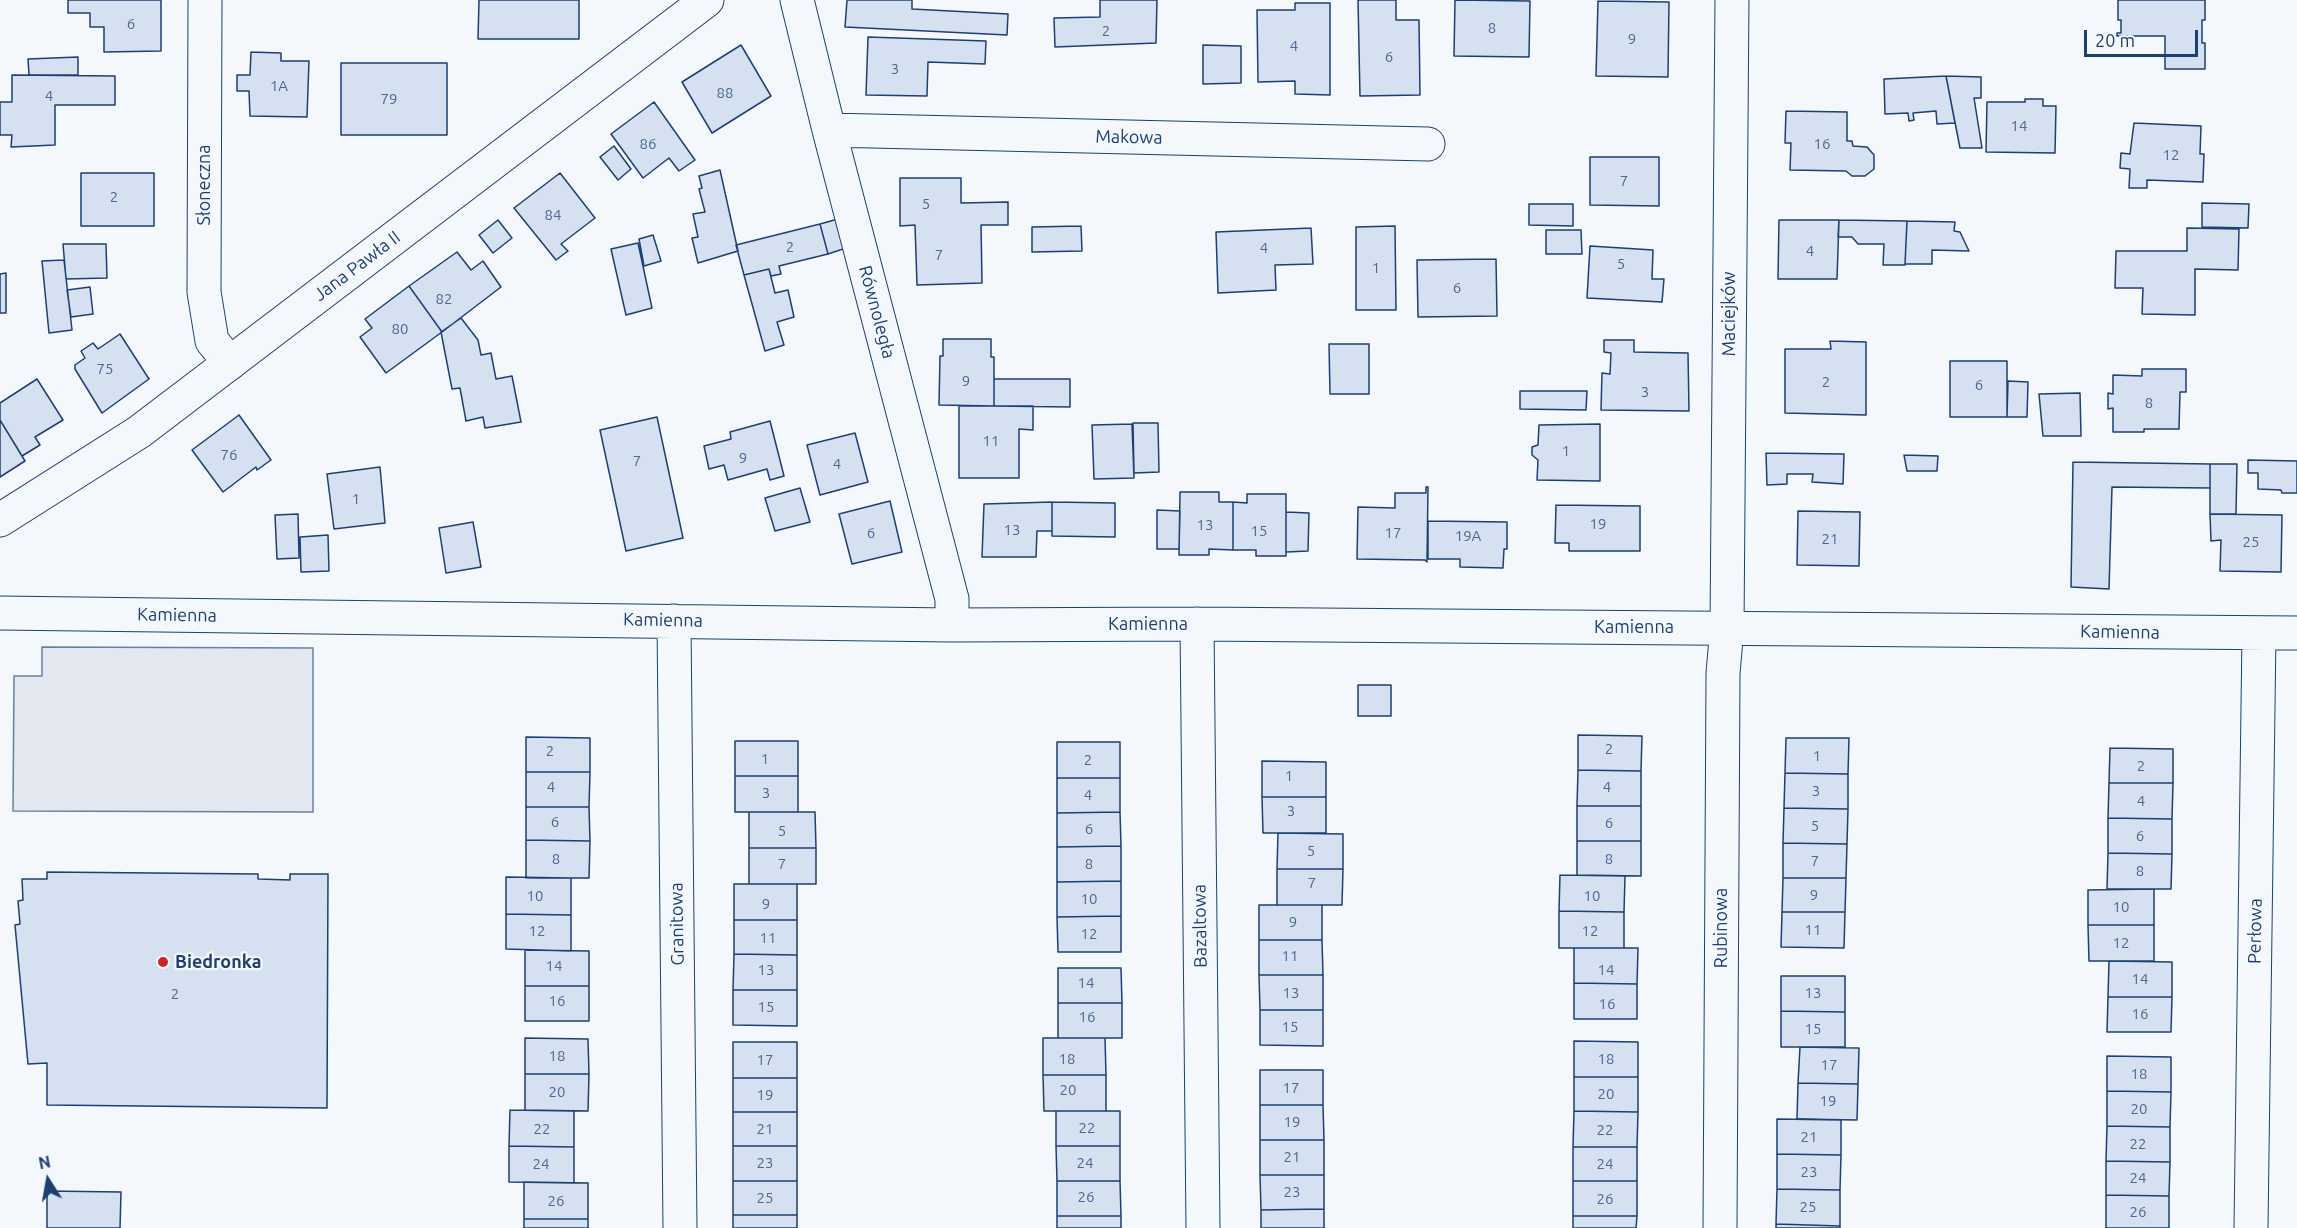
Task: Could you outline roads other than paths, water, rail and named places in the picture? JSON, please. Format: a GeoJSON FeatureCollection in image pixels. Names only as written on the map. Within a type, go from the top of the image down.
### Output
{"type":"FeatureCollection","features":[{"type":"Feature","properties":{"kind":"street","name":"Słoneczna"},"geometry":{"type":"LineString","coordinates":[[205,0],[204,292],[212,341],[230,363]]}},
{"type":"Feature","properties":{"kind":"street","name":"Jana Pawła II"},"geometry":{"type":"LineString","coordinates":[[0,520],[139,432],[707,0]]}},
{"type":"Feature","properties":{"kind":"street","name":"Równoległa"},"geometry":{"type":"LineString","coordinates":[[797,0],[952,599],[952,625]]}},
{"type":"Feature","properties":{"kind":"street","name":"Maciejków"},"geometry":{"type":"LineString","coordinates":[[1727,628],[1732,0]]}},
{"type":"Feature","properties":{"kind":"street","name":"Makowa"},"geometry":{"type":"LineString","coordinates":[[829,130],[1428,144]]}},
{"type":"Feature","properties":{"kind":"street","name":"Kamienna"},"geometry":{"type":"LineString","coordinates":[[0,613],[952,625],[1197,624],[2297,633]]}},
{"type":"Feature","properties":{"kind":"street","name":"Granitowa"},"geometry":{"type":"LineString","coordinates":[[674,621],[680,1228]]}},
{"type":"Feature","properties":{"kind":"street","name":"Bazaltowa"},"geometry":{"type":"LineString","coordinates":[[1197,624],[1203,1228]]}},
{"type":"Feature","properties":{"kind":"street","name":"Rubinowa"},"geometry":{"type":"LineString","coordinates":[[1720,1228],[1722,674],[1727,628]]}},
{"type":"Feature","properties":{"kind":"street","name":"Perłowa"},"geometry":{"type":"LineString","coordinates":[[2251,1228],[2259,633]]}},
{"type":"Feature","properties":{"kind":"place","name":"Biedronka"},"geometry":{"type":"Point","coordinates":[163,962]}}]}
